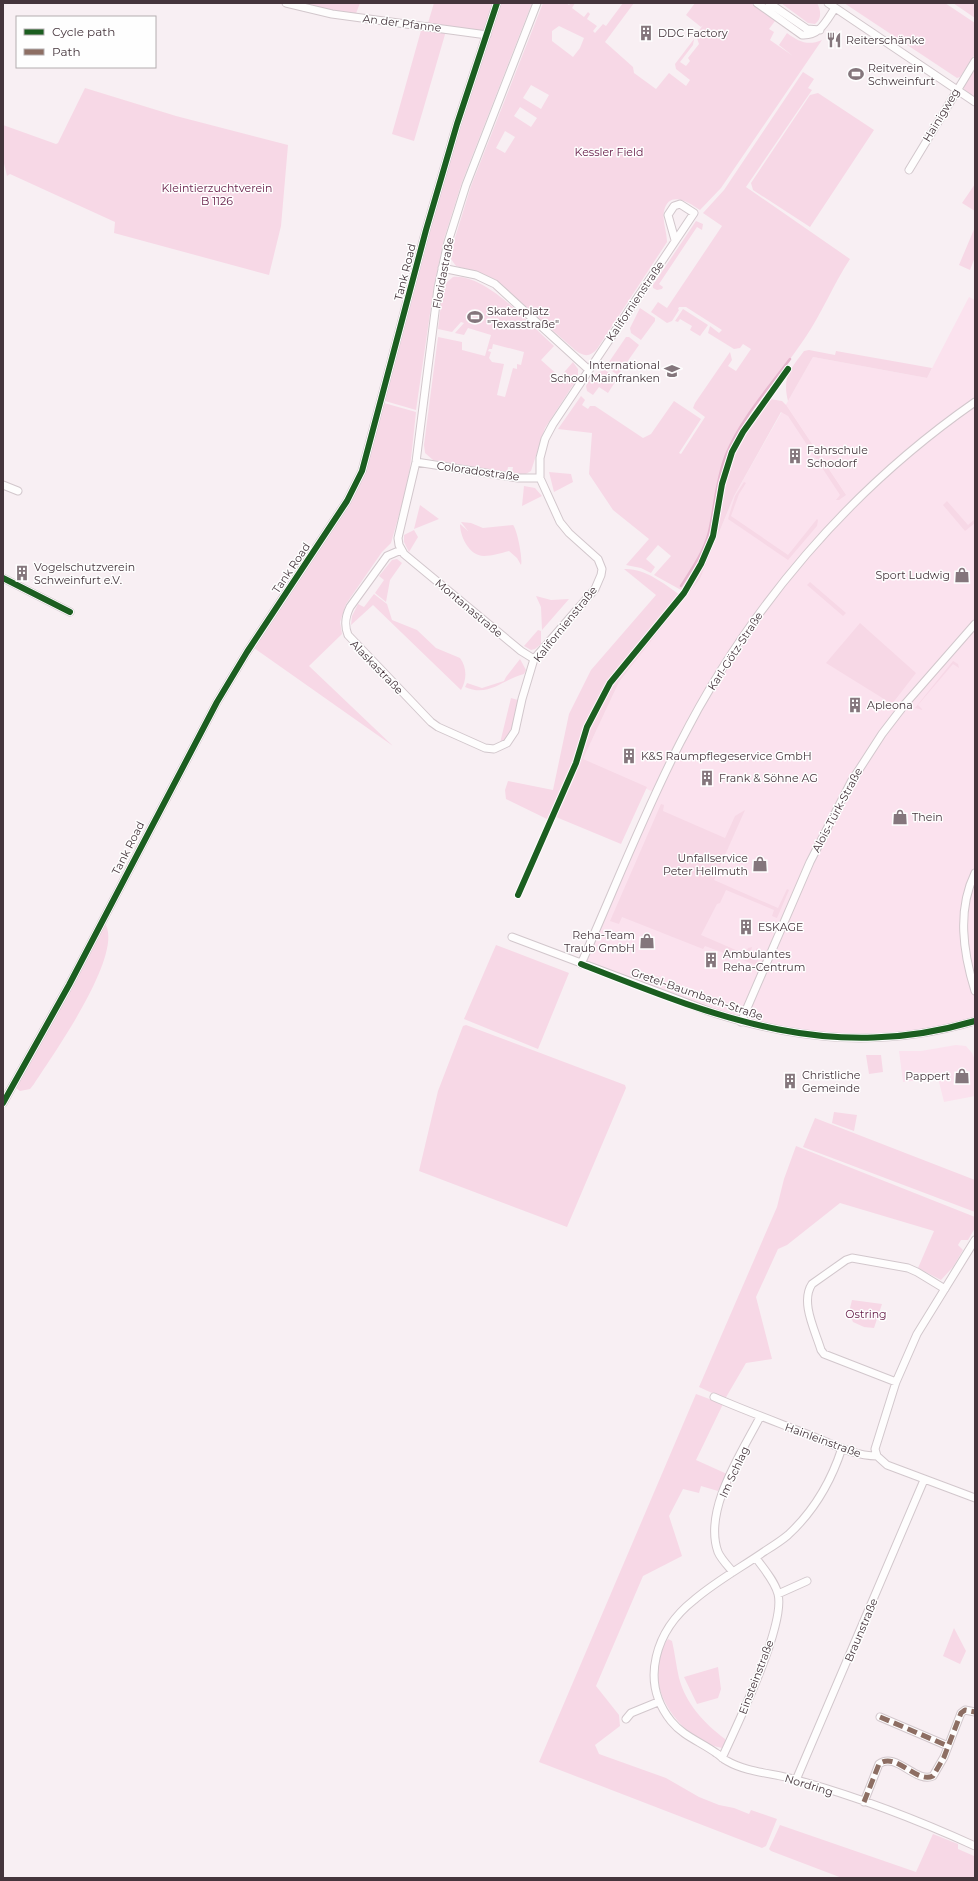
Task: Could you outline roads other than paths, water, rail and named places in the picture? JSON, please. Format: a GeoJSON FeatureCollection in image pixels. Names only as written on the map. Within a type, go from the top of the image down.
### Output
{"type":"FeatureCollection","features":[{"type":"Feature","properties":{"kind":"street","name":"An der Pfanne"},"geometry":{"type":"LineString","coordinates":[[286,3],[317,10],[487,35]]}},
{"type":"Feature","properties":{"kind":"street","name":"Tank Road"},"geometry":{"type":"LineString","coordinates":[[3,1103],[69,985],[217,702],[247,652],[347,501],[362,471],[428,223],[497,3]]}},
{"type":"Feature","properties":{"kind":"street","name":"Floridastraße"},"geometry":{"type":"LineString","coordinates":[[402,552],[398,538],[416,462],[438,288],[442,268],[455,216],[466,185],[537,3]]}},
{"type":"Feature","properties":{"kind":"street"},"geometry":{"type":"LineString","coordinates":[[757,3],[802,36],[812,34],[820,30],[835,8]]}},
{"type":"Feature","properties":{"kind":"street"},"geometry":{"type":"LineString","coordinates":[[769,3],[807,29],[820,30]]}},
{"type":"Feature","properties":{"kind":"street"},"geometry":{"type":"LineString","coordinates":[[776,3],[782,12]]}},
{"type":"Feature","properties":{"kind":"street"},"geometry":{"type":"LineString","coordinates":[[828,3],[975,102]]}},
{"type":"Feature","properties":{"kind":"street","name":"Hainigweg"},"geometry":{"type":"LineString","coordinates":[[909,170],[956,89],[975,61]]}},
{"type":"Feature","properties":{"kind":"street","name":"Kalifornienstraße"},"geometry":{"type":"LineString","coordinates":[[498,748],[507,743],[512,736],[534,659],[595,589],[600,580],[602,569],[598,559],[569,533],[560,522],[540,478],[540,458],[548,430],[694,213],[680,204],[674,206],[668,215],[675,240]]}},
{"type":"Feature","properties":{"kind":"street"},"geometry":{"type":"LineString","coordinates":[[442,268],[476,275],[495,284],[589,370]]}},
{"type":"Feature","properties":{"kind":"street","name":"Karl-Götz-Straße"},"geometry":{"type":"LineString","coordinates":[[581,964],[663,777],[705,698],[745,633],[790,575],[863,494],[910,451],[975,402]]}},
{"type":"Feature","properties":{"kind":"street","name":"Coloradostraße"},"geometry":{"type":"LineString","coordinates":[[416,462],[518,478],[540,478]]}},
{"type":"Feature","properties":{"kind":"street"},"geometry":{"type":"LineString","coordinates":[[3,485],[18,491]]}},
{"type":"Feature","properties":{"kind":"street","name":"Montanastraße"},"geometry":{"type":"LineString","coordinates":[[402,552],[521,651],[534,659]]}},
{"type":"Feature","properties":{"kind":"street","name":"Alaskastraße"},"geometry":{"type":"LineString","coordinates":[[402,552],[387,556],[350,607],[346,614],[345,623],[348,635],[431,722],[484,748],[498,748]]}},
{"type":"Feature","properties":{"kind":"street"},"geometry":{"type":"LineString","coordinates":[[3,578],[70,612]]}},
{"type":"Feature","properties":{"kind":"street","name":"Alois-Türk-Straße"},"geometry":{"type":"LineString","coordinates":[[741,1022],[810,862],[851,782],[882,734],[905,704],[975,624]]}},
{"type":"Feature","properties":{"kind":"street"},"geometry":{"type":"LineString","coordinates":[[975,873],[967,896],[963,935],[975,991]]}},
{"type":"Feature","properties":{"kind":"street","name":"Gretel-Baumbach-Straße"},"geometry":{"type":"LineString","coordinates":[[512,937],[581,964],[741,1022],[802,1034],[860,1038],[906,1037],[928,1034],[975,1022]]}},
{"type":"Feature","properties":{"kind":"street"},"geometry":{"type":"LineString","coordinates":[[876,1456],[875,1449],[896,1382],[916,1334],[975,1240]]}},
{"type":"Feature","properties":{"kind":"street"},"geometry":{"type":"LineString","coordinates":[[896,1382],[824,1354],[821,1350],[806,1301],[809,1289],[812,1284],[846,1260],[852,1258],[908,1268],[945,1289]]}},
{"type":"Feature","properties":{"kind":"street","name":"Hainleinstraße"},"geometry":{"type":"LineString","coordinates":[[714,1397],[760,1417],[842,1448],[868,1456],[876,1456],[887,1465],[975,1498]]}},
{"type":"Feature","properties":{"kind":"street","name":"Im Schlag"},"geometry":{"type":"LineString","coordinates":[[733,1572],[718,1553],[715,1533],[718,1510],[724,1488],[760,1417]]}},
{"type":"Feature","properties":{"kind":"street","name":"Nordring"},"geometry":{"type":"LineString","coordinates":[[842,1448],[834,1473],[816,1503],[787,1536],[692,1601],[667,1631],[658,1647],[654,1664],[654,1683],[658,1702],[672,1722],[690,1738],[717,1753],[722,1758],[736,1766],[796,1780],[864,1802],[925,1824],[975,1846]]}},
{"type":"Feature","properties":{"kind":"street","name":"Braunstraße"},"geometry":{"type":"LineString","coordinates":[[796,1780],[924,1480]]}},
{"type":"Feature","properties":{"kind":"street"},"geometry":{"type":"LineString","coordinates":[[756,1558],[778,1594],[807,1581]]}},
{"type":"Feature","properties":{"kind":"street","name":"Einsteinstraße"},"geometry":{"type":"LineString","coordinates":[[722,1758],[759,1675],[776,1623],[779,1602],[778,1594]]}},
{"type":"Feature","properties":{"kind":"street"},"geometry":{"type":"LineString","coordinates":[[626,1720],[631,1713],[658,1702]]}},
{"type":"Feature","properties":{"kind":"street"},"geometry":{"type":"LineString","coordinates":[[864,1802],[879,1764],[882,1762],[890,1761],[929,1778],[933,1776],[940,1767],[961,1713],[965,1710],[975,1712]]}},
{"type":"Feature","properties":{"kind":"street"},"geometry":{"type":"LineString","coordinates":[[880,1717],[948,1746]]}},
{"type":"Feature","properties":{"kind":"waterway"},"geometry":{"type":"LineString","coordinates":[[681,586],[697,560],[707,539],[720,474],[726,455],[746,418],[790,359]]}},
{"type":"Feature","properties":{"kind":"place","name":"DDC Factory"},"geometry":{"type":"Point","coordinates":[646,33]}},
{"type":"Feature","properties":{"kind":"place","name":"Reiterschänke"},"geometry":{"type":"Point","coordinates":[834,40]}},
{"type":"Feature","properties":{"kind":"place","name":"Reitverein Schweinfurt"},"geometry":{"type":"Point","coordinates":[856,74]}},
{"type":"Feature","properties":{"kind":"place","name":"Skaterplatz \"Texasstraße\""},"geometry":{"type":"Point","coordinates":[475,317]}},
{"type":"Feature","properties":{"kind":"place","name":"International School Mainfranken"},"geometry":{"type":"Point","coordinates":[672,371]}},
{"type":"Feature","properties":{"kind":"place","name":"Fahrschule Schodorf"},"geometry":{"type":"Point","coordinates":[795,456]}},
{"type":"Feature","properties":{"kind":"place","name":"Vogelschutzverein Schweinfurt e.V."},"geometry":{"type":"Point","coordinates":[22,573]}},
{"type":"Feature","properties":{"kind":"place","name":"Sport Ludwig"},"geometry":{"type":"Point","coordinates":[962,575]}},
{"type":"Feature","properties":{"kind":"place","name":"Apleona"},"geometry":{"type":"Point","coordinates":[855,705]}},
{"type":"Feature","properties":{"kind":"place","name":"K&S Raumpflegeservice GmbH"},"geometry":{"type":"Point","coordinates":[629,756]}},
{"type":"Feature","properties":{"kind":"place","name":"Frank & Söhne AG"},"geometry":{"type":"Point","coordinates":[707,778]}},
{"type":"Feature","properties":{"kind":"place","name":"Thein"},"geometry":{"type":"Point","coordinates":[900,817]}},
{"type":"Feature","properties":{"kind":"place","name":"Unfallservice Peter Hellmuth"},"geometry":{"type":"Point","coordinates":[760,864]}},
{"type":"Feature","properties":{"kind":"place","name":"ESKAGE"},"geometry":{"type":"Point","coordinates":[746,927]}},
{"type":"Feature","properties":{"kind":"place","name":"Reha-Team Traub GmbH"},"geometry":{"type":"Point","coordinates":[647,941]}},
{"type":"Feature","properties":{"kind":"place","name":"Ambulantes Reha-Centrum"},"geometry":{"type":"Point","coordinates":[711,960]}},
{"type":"Feature","properties":{"kind":"place","name":"Pappert"},"geometry":{"type":"Point","coordinates":[962,1076]}},
{"type":"Feature","properties":{"kind":"place","name":"Christliche Gemeinde"},"geometry":{"type":"Point","coordinates":[790,1081]}},
{"type":"Feature","properties":{"kind":"park label","name":"Kessler Field"},"geometry":{"type":"Point","coordinates":[609,152]}},
{"type":"Feature","properties":{"kind":"park label","name":"Kleintierzuchtverein B 1126"},"geometry":{"type":"Point","coordinates":[217,194]}},
{"type":"Feature","properties":{"kind":"park label","name":"Ostring"},"geometry":{"type":"Point","coordinates":[866,1314]}}]}
